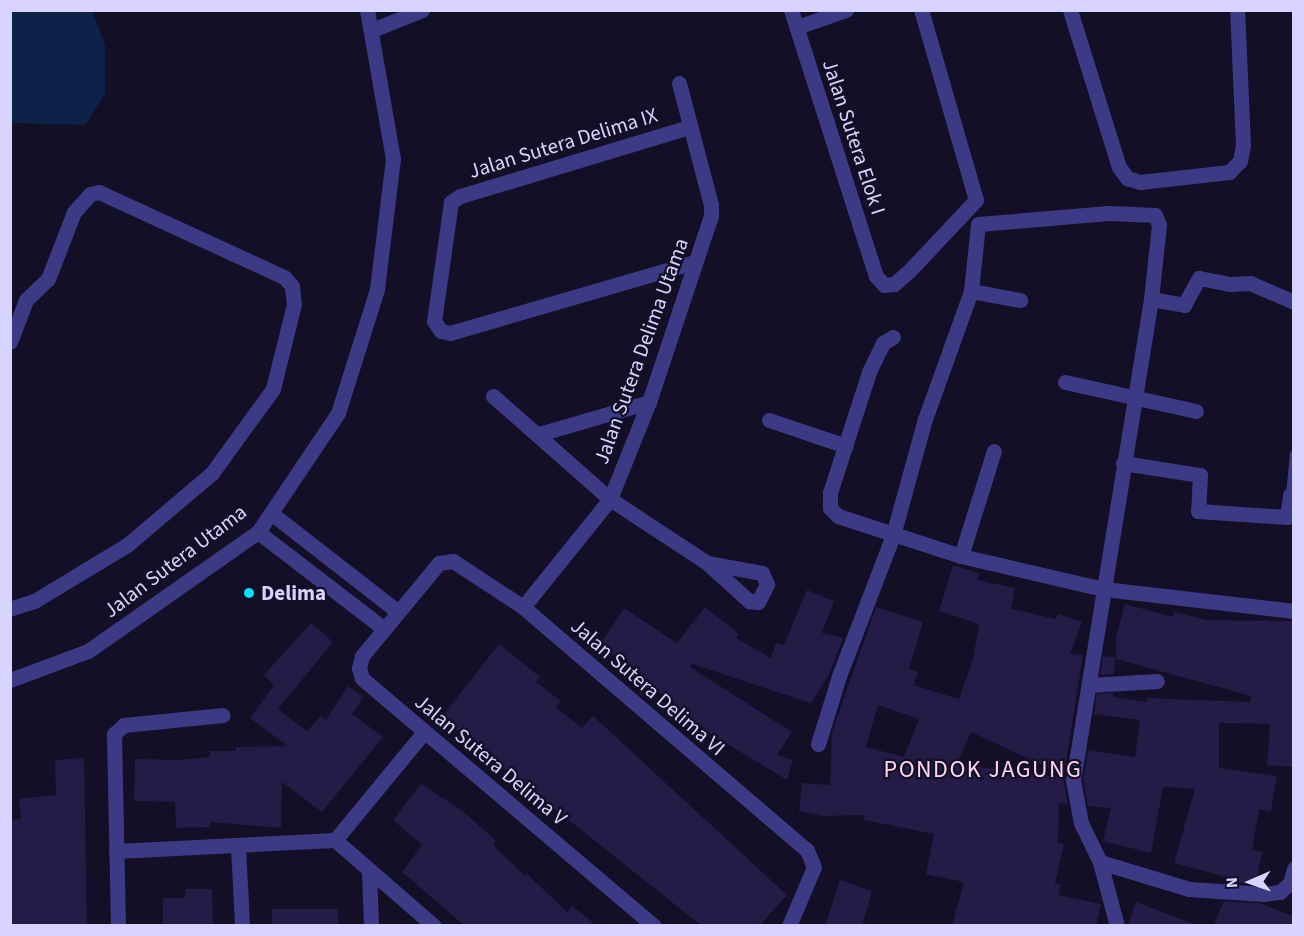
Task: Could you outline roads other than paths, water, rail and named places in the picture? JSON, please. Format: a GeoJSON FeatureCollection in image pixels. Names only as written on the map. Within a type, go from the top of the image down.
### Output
{"type":"FeatureCollection","features":[{"type":"Feature","properties":{"kind":"street","name":"Jalan Sutera Utama"},"geometry":{"type":"LineString","coordinates":[[10,680],[88,651],[258,532],[338,413],[377,289],[393,159],[367,10]]}},
{"type":"Feature","properties":{"kind":"street"},"geometry":{"type":"LineString","coordinates":[[372,30],[422,10]]}},
{"type":"Feature","properties":{"kind":"street","name":"Jalan Sutera Elok I"},"geometry":{"type":"LineString","coordinates":[[791,10],[876,276],[884,285],[894,284],[976,200],[921,10]]}},
{"type":"Feature","properties":{"kind":"street"},"geometry":{"type":"LineString","coordinates":[[796,27],[846,10]]}},
{"type":"Feature","properties":{"kind":"street"},"geometry":{"type":"LineString","coordinates":[[1070,10],[1119,167],[1127,178],[1140,182],[1229,172],[1240,161],[1243,145],[1237,10]]}},
{"type":"Feature","properties":{"kind":"street","name":"Jalan Sutera Delima Utama"},"geometry":{"type":"LineString","coordinates":[[523,607],[610,499],[648,402],[695,262],[711,205],[679,83]]}},
{"type":"Feature","properties":{"kind":"street","name":"Jalan Sutera Delima IX"},"geometry":{"type":"LineString","coordinates":[[689,126],[460,196],[451,202],[434,321],[441,331],[450,333],[695,262]]}},
{"type":"Feature","properties":{"kind":"street"},"geometry":{"type":"LineString","coordinates":[[10,309],[26,300],[48,279],[74,212],[90,194],[99,192],[284,277],[292,286],[294,303],[273,389],[212,473],[127,545],[34,601],[10,609]]}},
{"type":"Feature","properties":{"kind":"street"},"geometry":{"type":"LineString","coordinates":[[818,744],[839,676],[892,535],[925,419],[971,291],[978,224],[1109,213],[1155,215],[1160,225],[1151,300],[1073,780],[1081,823],[1100,862],[1117,926]]}},
{"type":"Feature","properties":{"kind":"street"},"geometry":{"type":"LineString","coordinates":[[1151,300],[1184,305],[1199,278],[1230,284],[1250,283],[1293,302]]}},
{"type":"Feature","properties":{"kind":"street"},"geometry":{"type":"LineString","coordinates":[[971,291],[1020,300]]}},
{"type":"Feature","properties":{"kind":"street"},"geometry":{"type":"LineString","coordinates":[[10,342],[26,300]]}},
{"type":"Feature","properties":{"kind":"street"},"geometry":{"type":"LineString","coordinates":[[892,337],[883,343],[869,372],[830,493],[830,508],[838,516],[961,556],[1104,589],[1293,611]]}},
{"type":"Feature","properties":{"kind":"street"},"geometry":{"type":"LineString","coordinates":[[1065,382],[1196,411]]}},
{"type":"Feature","properties":{"kind":"street"},"geometry":{"type":"LineString","coordinates":[[494,396],[610,499],[707,563]]}},
{"type":"Feature","properties":{"kind":"street"},"geometry":{"type":"LineString","coordinates":[[539,434],[648,402]]}},
{"type":"Feature","properties":{"kind":"street"},"geometry":{"type":"LineString","coordinates":[[769,420],[846,446]]}},
{"type":"Feature","properties":{"kind":"street"},"geometry":{"type":"LineString","coordinates":[[961,556],[994,451]]}},
{"type":"Feature","properties":{"kind":"street"},"geometry":{"type":"LineString","coordinates":[[1123,463],[1200,475],[1198,511],[1287,517],[1292,496]]}},
{"type":"Feature","properties":{"kind":"street"},"geometry":{"type":"LineString","coordinates":[[271,513],[397,611]]}},
{"type":"Feature","properties":{"kind":"street"},"geometry":{"type":"LineString","coordinates":[[258,532],[383,628]]}},
{"type":"Feature","properties":{"kind":"street","name":"Jalan Sutera Delima VI"},"geometry":{"type":"LineString","coordinates":[[397,611],[445,560],[453,561],[523,607],[807,850],[814,867],[789,926]]}},
{"type":"Feature","properties":{"kind":"street","name":"Jalan Sutera Delima V"},"geometry":{"type":"LineString","coordinates":[[397,611],[362,656],[359,669],[362,678],[654,926]]}},
{"type":"Feature","properties":{"kind":"street"},"geometry":{"type":"LineString","coordinates":[[1090,685],[1157,681]]}},
{"type":"Feature","properties":{"kind":"street"},"geometry":{"type":"LineString","coordinates":[[118,926],[114,734],[118,727],[222,715]]}},
{"type":"Feature","properties":{"kind":"street"},"geometry":{"type":"LineString","coordinates":[[335,840],[424,732]]}},
{"type":"Feature","properties":{"kind":"street"},"geometry":{"type":"LineString","coordinates":[[116,851],[335,840],[434,926]]}},
{"type":"Feature","properties":{"kind":"street"},"geometry":{"type":"LineString","coordinates":[[238,846],[242,926]]}},
{"type":"Feature","properties":{"kind":"street"},"geometry":{"type":"LineString","coordinates":[[1100,862],[1189,889],[1263,894],[1280,892],[1290,884],[1293,869]]}},
{"type":"Feature","properties":{"kind":"street"},"geometry":{"type":"LineString","coordinates":[[369,871],[371,926]]}},
{"type":"Feature","properties":{"kind":"lane"},"geometry":{"type":"LineString","coordinates":[[1292,496],[1293,454]]}},
{"type":"Feature","properties":{"kind":"water"},"geometry":{"type":"Polygon","coordinates":[[[10,11],[92,11],[105,45],[105,94],[85,125],[11,123],[10,11]]]}},
{"type":"Feature","properties":{"kind":"place","name":"Delima"},"geometry":{"type":"Point","coordinates":[249,593]}},
{"type":"Feature","properties":{"kind":"district","name":"PONDOK JAGUNG"},"geometry":{"type":"Point","coordinates":[983,770]}}]}
